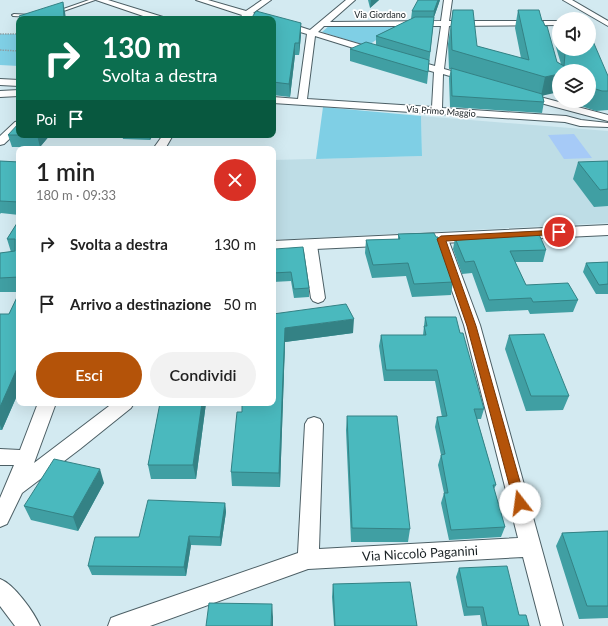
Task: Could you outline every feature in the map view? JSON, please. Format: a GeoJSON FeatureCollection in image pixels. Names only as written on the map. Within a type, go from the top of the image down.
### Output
{"type":"FeatureCollection","features":[{"type":"Feature","properties":{"kind":"street"},"geometry":{"type":"LineString","coordinates":[[100,0],[151,16]]}},
{"type":"Feature","properties":{"kind":"street"},"geometry":{"type":"LineString","coordinates":[[200,0],[245,16],[266,0]]}},
{"type":"Feature","properties":{"kind":"street"},"geometry":{"type":"LineString","coordinates":[[302,102],[311,33],[351,0]]}},
{"type":"Feature","properties":{"kind":"street"},"geometry":{"type":"LineString","coordinates":[[437,110],[439,70],[448,0]]}},
{"type":"Feature","properties":{"kind":"street"},"geometry":{"type":"LineString","coordinates":[[567,0],[606,23]]}},
{"type":"Feature","properties":{"kind":"street"},"geometry":{"type":"LineString","coordinates":[[276,23],[389,56]]}},
{"type":"Feature","properties":{"kind":"street","name":"Via Giordano"},"geometry":{"type":"LineString","coordinates":[[322,24],[444,23],[544,27],[552,25]]}},
{"type":"Feature","properties":{"kind":"street"},"geometry":{"type":"LineString","coordinates":[[403,60],[482,83]]}},
{"type":"Feature","properties":{"kind":"street"},"geometry":{"type":"LineString","coordinates":[[0,82],[16,83]]}},
{"type":"Feature","properties":{"kind":"street"},"geometry":{"type":"LineString","coordinates":[[0,94],[16,93]]}},
{"type":"Feature","properties":{"kind":"street"},"geometry":{"type":"LineString","coordinates":[[518,94],[552,101]]}},
{"type":"Feature","properties":{"kind":"street","name":"Via Primo Maggio"},"geometry":{"type":"LineString","coordinates":[[276,100],[566,119],[580,123],[608,125]]}},
{"type":"Feature","properties":{"kind":"street"},"geometry":{"type":"LineString","coordinates":[[565,108],[566,119],[608,118]]}},
{"type":"Feature","properties":{"kind":"street"},"geometry":{"type":"LineString","coordinates":[[577,108],[608,118]]}},
{"type":"Feature","properties":{"kind":"street"},"geometry":{"type":"LineString","coordinates":[[0,142],[16,127]]}},
{"type":"Feature","properties":{"kind":"street"},"geometry":{"type":"LineString","coordinates":[[276,246],[606,232]]}},
{"type":"Feature","properties":{"kind":"street"},"geometry":{"type":"LineString","coordinates":[[441,239],[472,326],[552,626]]}},
{"type":"Feature","properties":{"kind":"street"},"geometry":{"type":"LineString","coordinates":[[310,245],[318,298]]}},
{"type":"Feature","properties":{"kind":"street"},"geometry":{"type":"LineString","coordinates":[[0,518],[16,487],[46,406]]}},
{"type":"Feature","properties":{"kind":"street"},"geometry":{"type":"LineString","coordinates":[[16,487],[74,444],[121,406]]}},
{"type":"Feature","properties":{"kind":"street"},"geometry":{"type":"LineString","coordinates":[[308,559],[314,424]]}},
{"type":"Feature","properties":{"kind":"street"},"geometry":{"type":"LineString","coordinates":[[0,457],[27,458]]}},
{"type":"Feature","properties":{"kind":"street","name":"Via Niccolò Paganini"},"geometry":{"type":"LineString","coordinates":[[119,626],[308,559],[532,547]]}},
{"type":"Feature","properties":{"kind":"street"},"geometry":{"type":"LineString","coordinates":[[0,589],[29,626]]}},
{"type":"Feature","properties":{"kind":"lane"},"geometry":{"type":"LineString","coordinates":[[49,15],[93,0]]}},
{"type":"Feature","properties":{"kind":"lane"},"geometry":{"type":"LineString","coordinates":[[14,15],[38,16]]}},
{"type":"Feature","properties":{"kind":"path"},"geometry":{"type":"LineString","coordinates":[[0,34],[16,34]]}},
{"type":"Feature","properties":{"kind":"path"},"geometry":{"type":"LineString","coordinates":[[0,50],[16,51]]}},
{"type":"Feature","properties":{"kind":"shaded area"},"geometry":{"type":"Polygon","coordinates":[[[330,25],[399,25],[367,46],[322,32],[330,25]]]}},
{"type":"Feature","properties":{"kind":"shaded area"},"geometry":{"type":"Polygon","coordinates":[[[0,34],[16,34],[16,66],[0,65],[0,34]]]}},
{"type":"Feature","properties":{"kind":"shaded area"},"geometry":{"type":"Polygon","coordinates":[[[323,107],[421,116],[422,156],[316,159],[323,107]]]}},
{"type":"Feature","properties":{"kind":"shaded area"},"geometry":{"type":"Polygon","coordinates":[[[421,116],[608,131],[608,223],[276,240],[276,160],[422,156],[421,116]]]}},
{"type":"Feature","properties":{"kind":"shaded area"},"geometry":{"type":"Polygon","coordinates":[[[574,134],[592,158],[564,159],[548,135],[574,134]]]}},
{"type":"Feature","properties":{"kind":"building"},"geometry":{"type":"Polygon","coordinates":[[[418,0],[438,0],[434,11],[412,11],[418,0]]]}},
{"type":"Feature","properties":{"kind":"building"},"geometry":{"type":"Polygon","coordinates":[[[63,2],[64,16],[19,16],[63,2]]]}},
{"type":"Feature","properties":{"kind":"building"},"geometry":{"type":"Polygon","coordinates":[[[453,10],[473,10],[477,46],[529,60],[518,10],[539,10],[542,21],[545,26],[547,26],[552,44],[552,56],[555,56],[557,62],[560,64],[552,64],[552,76],[545,77],[452,50],[451,26],[453,10]]]}},
{"type":"Feature","properties":{"kind":"building"},"geometry":{"type":"Polygon","coordinates":[[[256,11],[275,16],[253,16],[256,11]]]}},
{"type":"Feature","properties":{"kind":"building"},"geometry":{"type":"Polygon","coordinates":[[[276,16],[301,23],[299,43],[295,43],[289,84],[276,82],[276,16]]]}},
{"type":"Feature","properties":{"kind":"building"},"geometry":{"type":"Polygon","coordinates":[[[415,17],[434,17],[430,52],[376,36],[415,17]]]}},
{"type":"Feature","properties":{"kind":"building"},"geometry":{"type":"Polygon","coordinates":[[[366,42],[429,60],[428,72],[350,49],[366,42]]]}},
{"type":"Feature","properties":{"kind":"building"},"geometry":{"type":"Polygon","coordinates":[[[596,48],[608,76],[608,91],[596,89],[596,64],[564,64],[565,56],[596,56],[596,48]]]}},
{"type":"Feature","properties":{"kind":"building"},"geometry":{"type":"Polygon","coordinates":[[[451,68],[542,94],[544,102],[452,96],[451,68]]]}},
{"type":"Feature","properties":{"kind":"building"},"geometry":{"type":"Polygon","coordinates":[[[16,126],[16,135],[8,135],[16,126]]]}},
{"type":"Feature","properties":{"kind":"building"},"geometry":{"type":"Polygon","coordinates":[[[0,161],[16,162],[16,202],[0,201],[0,161]]]}},
{"type":"Feature","properties":{"kind":"building"},"geometry":{"type":"Polygon","coordinates":[[[608,161],[608,189],[600,190],[578,162],[608,161]]]}},
{"type":"Feature","properties":{"kind":"building"},"geometry":{"type":"Polygon","coordinates":[[[16,225],[16,277],[0,278],[0,253],[15,251],[15,239],[7,239],[16,225]]]}},
{"type":"Feature","properties":{"kind":"building"},"geometry":{"type":"Polygon","coordinates":[[[538,232],[546,250],[510,251],[526,285],[568,283],[578,300],[533,302],[531,298],[489,300],[474,261],[465,262],[455,238],[538,232]]]}},
{"type":"Feature","properties":{"kind":"building"},"geometry":{"type":"Polygon","coordinates":[[[434,233],[436,237],[438,237],[453,282],[414,284],[408,263],[373,265],[366,240],[400,239],[398,234],[434,233]]]}},
{"type":"Feature","properties":{"kind":"building"},"geometry":{"type":"Polygon","coordinates":[[[303,247],[309,288],[294,289],[291,272],[276,273],[276,249],[303,247]]]}},
{"type":"Feature","properties":{"kind":"building"},"geometry":{"type":"Polygon","coordinates":[[[608,262],[608,284],[599,285],[586,263],[608,262]]]}},
{"type":"Feature","properties":{"kind":"building"},"geometry":{"type":"Polygon","coordinates":[[[16,299],[16,371],[0,407],[0,314],[9,314],[16,299]]]}},
{"type":"Feature","properties":{"kind":"building"},"geometry":{"type":"Polygon","coordinates":[[[346,304],[354,319],[285,328],[279,473],[231,472],[237,412],[242,412],[242,406],[276,406],[276,314],[346,304]]]}},
{"type":"Feature","properties":{"kind":"building"},"geometry":{"type":"Polygon","coordinates":[[[425,317],[456,317],[460,333],[463,333],[484,409],[474,409],[496,485],[493,485],[505,527],[451,530],[444,493],[448,493],[441,455],[445,454],[437,417],[447,416],[437,370],[386,370],[381,335],[426,335],[424,326],[427,326],[425,317]]]}},
{"type":"Feature","properties":{"kind":"building"},"geometry":{"type":"Polygon","coordinates":[[[544,334],[569,396],[531,396],[509,335],[544,334]]]}},
{"type":"Feature","properties":{"kind":"building"},"geometry":{"type":"Polygon","coordinates":[[[159,406],[202,406],[193,465],[148,465],[159,406]]]}},
{"type":"Feature","properties":{"kind":"building"},"geometry":{"type":"Polygon","coordinates":[[[347,416],[397,416],[410,529],[352,528],[347,416]]]}},
{"type":"Feature","properties":{"kind":"building"},"geometry":{"type":"Polygon","coordinates":[[[54,459],[100,469],[73,517],[24,506],[54,459]]]}},
{"type":"Feature","properties":{"kind":"building"},"geometry":{"type":"Polygon","coordinates":[[[148,500],[225,503],[220,537],[189,536],[184,567],[88,566],[95,537],[139,537],[148,500]]]}},
{"type":"Feature","properties":{"kind":"building"},"geometry":{"type":"Polygon","coordinates":[[[608,531],[608,606],[587,606],[562,533],[608,531]]]}},
{"type":"Feature","properties":{"kind":"building"},"geometry":{"type":"Polygon","coordinates":[[[507,566],[519,615],[526,615],[529,626],[487,626],[483,607],[467,607],[459,568],[507,566]]]}},
{"type":"Feature","properties":{"kind":"building"},"geometry":{"type":"Polygon","coordinates":[[[410,582],[417,626],[335,626],[333,584],[410,582]]]}},
{"type":"Feature","properties":{"kind":"building"},"geometry":{"type":"Polygon","coordinates":[[[209,603],[272,604],[271,626],[206,626],[209,603]]]}},
{"type":"Feature","properties":{"kind":"route"},"geometry":{"type":"LineString","coordinates":[[520,503],[472,326],[441,239],[559,232]]}}]}
